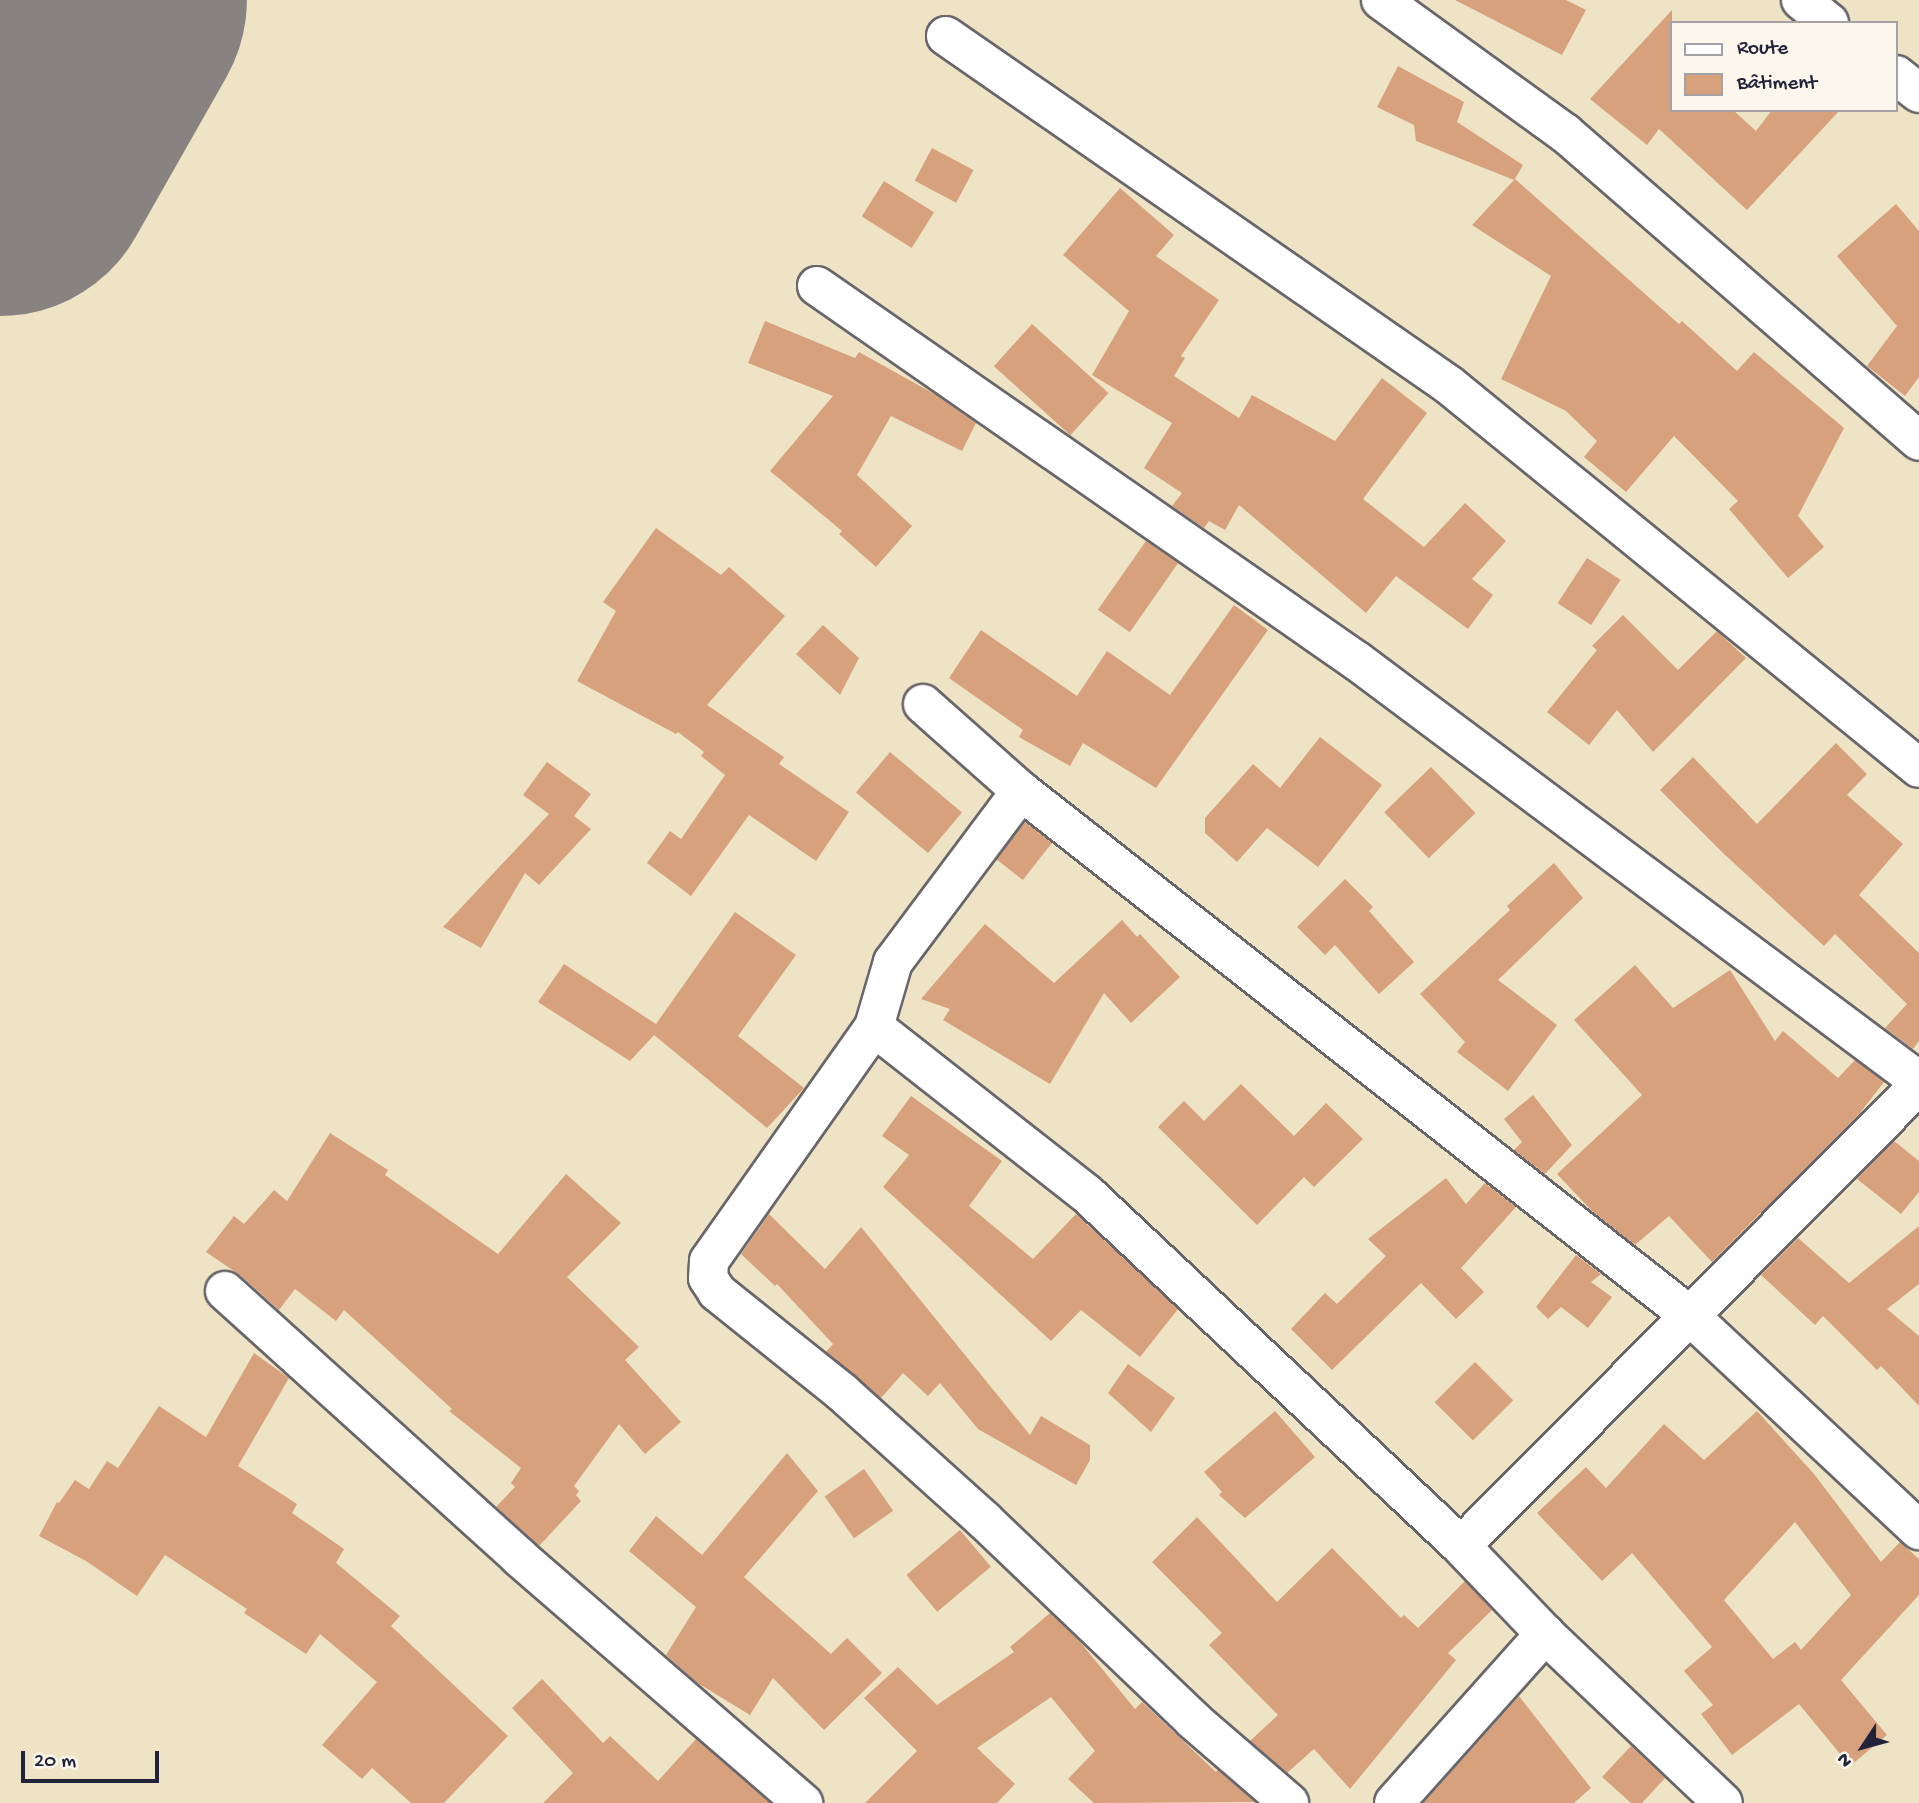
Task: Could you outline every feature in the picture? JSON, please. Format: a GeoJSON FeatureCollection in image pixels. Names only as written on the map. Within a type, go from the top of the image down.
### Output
{"type":"FeatureCollection","features":[{"type":"Feature","properties":{"kind":"street"},"geometry":{"type":"LineString","coordinates":[[1381,0],[1565,133],[1919,441]]}},
{"type":"Feature","properties":{"kind":"street"},"geometry":{"type":"LineString","coordinates":[[1801,0],[1827,21]]}},
{"type":"Feature","properties":{"kind":"street"},"geometry":{"type":"LineString","coordinates":[[946,36],[1449,385],[1919,768]]}},
{"type":"Feature","properties":{"kind":"street"},"geometry":{"type":"LineString","coordinates":[[1898,77],[1919,93]]}},
{"type":"Feature","properties":{"kind":"street"},"geometry":{"type":"LineString","coordinates":[[817,286],[1357,661],[1919,1083],[1461,1546]]}},
{"type":"Feature","properties":{"kind":"street"},"geometry":{"type":"LineString","coordinates":[[923,704],[1021,791],[1689,1315],[1919,1530]]}},
{"type":"Feature","properties":{"kind":"street"},"geometry":{"type":"LineString","coordinates":[[1021,791],[893,962],[874,1027],[709,1261],[708,1278],[717,1292],[843,1393],[974,1511],[1192,1720],[1289,1803]]}},
{"type":"Feature","properties":{"kind":"street"},"geometry":{"type":"LineString","coordinates":[[874,1027],[955,1094],[1004,1127],[1087,1195],[1461,1546],[1545,1634],[1723,1803]]}},
{"type":"Feature","properties":{"kind":"street"},"geometry":{"type":"LineString","coordinates":[[225,1291],[519,1557],[803,1803]]}},
{"type":"Feature","properties":{"kind":"street"},"geometry":{"type":"LineString","coordinates":[[1394,1803],[1545,1634]]}},
{"type":"Feature","properties":{"kind":"building"},"geometry":{"type":"Polygon","coordinates":[[[1455,0],[1566,0],[1586,10],[1562,55],[1455,0]]]}},
{"type":"Feature","properties":{"kind":"building"},"geometry":{"type":"Polygon","coordinates":[[[1672,10],[1671,112],[1735,112],[1756,131],[1770,112],[1838,112],[1747,210],[1659,129],[1647,145],[1590,99],[1672,10]]]}},
{"type":"Feature","properties":{"kind":"building"},"geometry":{"type":"Polygon","coordinates":[[[1398,66],[1464,102],[1457,122],[1523,165],[1515,179],[1679,324],[1682,321],[1737,371],[1754,352],[1844,428],[1798,516],[1824,547],[1788,578],[1729,509],[1738,501],[1674,436],[1626,492],[1584,457],[1597,441],[1566,411],[1501,379],[1551,276],[1472,225],[1514,180],[1416,141],[1414,125],[1377,107],[1398,66]]]}},
{"type":"Feature","properties":{"kind":"building"},"geometry":{"type":"Polygon","coordinates":[[[932,148],[973,170],[956,203],[915,181],[932,148]]]}},
{"type":"Feature","properties":{"kind":"building"},"geometry":{"type":"Polygon","coordinates":[[[884,181],[934,212],[912,248],[862,217],[884,181]]]}},
{"type":"Feature","properties":{"kind":"building"},"geometry":{"type":"Polygon","coordinates":[[[1120,188],[1174,235],[1156,256],[1219,300],[1181,356],[1185,358],[1174,376],[1239,418],[1252,395],[1335,441],[1382,378],[1427,413],[1363,499],[1424,547],[1465,503],[1506,541],[1472,579],[1493,595],[1468,629],[1396,576],[1366,613],[1239,505],[1225,530],[1209,521],[1204,528],[1172,506],[1182,493],[1144,468],[1172,423],[1092,375],[1129,311],[1063,255],[1120,188]]]}},
{"type":"Feature","properties":{"kind":"building"},"geometry":{"type":"Polygon","coordinates":[[[1896,204],[1919,231],[1919,377],[1905,396],[1867,366],[1897,326],[1837,256],[1896,204]]]}},
{"type":"Feature","properties":{"kind":"building"},"geometry":{"type":"Polygon","coordinates":[[[765,321],[855,358],[859,352],[936,395],[976,423],[962,451],[891,416],[857,475],[912,526],[876,567],[839,534],[842,531],[770,471],[833,396],[748,363],[765,321]]]}},
{"type":"Feature","properties":{"kind":"building"},"geometry":{"type":"Polygon","coordinates":[[[1032,324],[1109,393],[1070,435],[994,366],[1032,324]]]}},
{"type":"Feature","properties":{"kind":"building"},"geometry":{"type":"Polygon","coordinates":[[[656,528],[721,575],[729,567],[785,616],[707,705],[784,757],[779,764],[849,812],[816,861],[749,815],[691,896],[647,863],[670,831],[681,839],[725,775],[701,756],[704,752],[678,732],[676,734],[577,681],[616,611],[603,602],[656,528]]]}},
{"type":"Feature","properties":{"kind":"building"},"geometry":{"type":"Polygon","coordinates":[[[1146,541],[1178,563],[1130,632],[1098,610],[1146,541]]]}},
{"type":"Feature","properties":{"kind":"building"},"geometry":{"type":"Polygon","coordinates":[[[1587,558],[1621,580],[1591,625],[1558,603],[1587,558]]]}},
{"type":"Feature","properties":{"kind":"building"},"geometry":{"type":"Polygon","coordinates":[[[1234,605],[1268,630],[1156,788],[1083,743],[1070,766],[1019,737],[1023,730],[949,678],[981,630],[1077,696],[1107,651],[1170,695],[1234,605]]]}},
{"type":"Feature","properties":{"kind":"building"},"geometry":{"type":"Polygon","coordinates":[[[1623,615],[1678,670],[1717,631],[1746,658],[1653,752],[1617,710],[1589,745],[1547,712],[1597,650],[1592,646],[1623,615]]]}},
{"type":"Feature","properties":{"kind":"building"},"geometry":{"type":"Polygon","coordinates":[[[823,625],[859,658],[840,695],[796,654],[823,625]]]}},
{"type":"Feature","properties":{"kind":"building"},"geometry":{"type":"Polygon","coordinates":[[[1320,737],[1382,785],[1318,867],[1267,828],[1237,862],[1205,833],[1205,818],[1253,764],[1280,788],[1320,737]]]}},
{"type":"Feature","properties":{"kind":"building"},"geometry":{"type":"Polygon","coordinates":[[[1836,743],[1867,774],[1847,795],[1903,844],[1859,895],[1919,953],[1919,1041],[1913,1049],[1885,1028],[1907,1004],[1835,934],[1824,946],[1723,853],[1660,790],[1693,757],[1757,824],[1836,743]]]}},
{"type":"Feature","properties":{"kind":"building"},"geometry":{"type":"Polygon","coordinates":[[[890,752],[962,812],[928,853],[856,793],[890,752]]]}},
{"type":"Feature","properties":{"kind":"building"},"geometry":{"type":"Polygon","coordinates":[[[547,762],[591,794],[574,816],[591,829],[539,885],[525,873],[481,948],[443,927],[549,814],[523,795],[547,762]]]}},
{"type":"Feature","properties":{"kind":"building"},"geometry":{"type":"Polygon","coordinates":[[[1431,767],[1475,813],[1429,858],[1384,812],[1431,767]]]}},
{"type":"Feature","properties":{"kind":"building"},"geometry":{"type":"Polygon","coordinates":[[[1025,822],[1052,843],[1023,880],[996,859],[1025,822]]]}},
{"type":"Feature","properties":{"kind":"building"},"geometry":{"type":"Polygon","coordinates":[[[1554,863],[1583,898],[1498,980],[1557,1025],[1508,1091],[1457,1052],[1465,1042],[1420,994],[1510,910],[1507,906],[1554,863]]]}},
{"type":"Feature","properties":{"kind":"building"},"geometry":{"type":"Polygon","coordinates":[[[1345,879],[1373,907],[1369,911],[1414,962],[1379,994],[1335,945],[1325,955],[1297,927],[1345,879]]]}},
{"type":"Feature","properties":{"kind":"building"},"geometry":{"type":"Polygon","coordinates":[[[735,912],[796,955],[738,1036],[804,1088],[767,1128],[654,1035],[630,1061],[538,1002],[564,964],[656,1024],[735,912]]]}},
{"type":"Feature","properties":{"kind":"building"},"geometry":{"type":"Polygon","coordinates":[[[1122,920],[1137,937],[1140,934],[1180,977],[1131,1023],[1104,993],[1050,1084],[943,1020],[950,1009],[921,999],[985,924],[1054,983],[1122,920]]]}},
{"type":"Feature","properties":{"kind":"building"},"geometry":{"type":"Polygon","coordinates":[[[1635,965],[1673,1008],[1730,970],[1775,1041],[1783,1031],[1838,1078],[1855,1060],[1884,1082],[1860,1113],[1712,1262],[1669,1216],[1635,1245],[1592,1211],[1557,1174],[1642,1095],[1574,1020],[1635,965]]]}},
{"type":"Feature","properties":{"kind":"building"},"geometry":{"type":"Polygon","coordinates":[[[1241,1084],[1294,1136],[1326,1103],[1363,1139],[1314,1187],[1304,1177],[1257,1225],[1158,1127],[1184,1101],[1204,1121],[1241,1084]]]}},
{"type":"Feature","properties":{"kind":"building"},"geometry":{"type":"Polygon","coordinates":[[[1533,1095],[1572,1145],[1545,1174],[1514,1150],[1522,1142],[1504,1119],[1533,1095]]]}},
{"type":"Feature","properties":{"kind":"building"},"geometry":{"type":"Polygon","coordinates":[[[911,1096],[1002,1161],[969,1206],[1033,1259],[1076,1214],[1178,1309],[1140,1357],[1081,1310],[1051,1341],[883,1187],[909,1155],[882,1136],[911,1096]]]}},
{"type":"Feature","properties":{"kind":"building"},"geometry":{"type":"Polygon","coordinates":[[[330,1133],[388,1170],[385,1175],[498,1254],[566,1174],[621,1223],[567,1277],[639,1347],[625,1360],[681,1422],[645,1454],[619,1424],[574,1486],[579,1491],[576,1495],[581,1501],[539,1546],[496,1507],[515,1487],[511,1483],[521,1468],[449,1411],[452,1409],[344,1310],[336,1321],[295,1289],[279,1310],[240,1275],[206,1252],[234,1216],[244,1224],[274,1190],[287,1201],[330,1133]]]}},
{"type":"Feature","properties":{"kind":"building"},"geometry":{"type":"Polygon","coordinates":[[[1894,1141],[1919,1161],[1919,1192],[1901,1214],[1857,1179],[1894,1141]]]}},
{"type":"Feature","properties":{"kind":"building"},"geometry":{"type":"Polygon","coordinates":[[[1446,1178],[1466,1204],[1485,1183],[1516,1207],[1461,1268],[1484,1292],[1456,1319],[1421,1283],[1332,1370],[1291,1329],[1325,1293],[1337,1304],[1386,1256],[1368,1239],[1446,1178]]]}},
{"type":"Feature","properties":{"kind":"building"},"geometry":{"type":"Polygon","coordinates":[[[769,1214],[825,1269],[861,1227],[1030,1435],[1041,1416],[1090,1445],[1090,1460],[1076,1485],[978,1429],[940,1383],[928,1396],[903,1373],[881,1398],[826,1352],[833,1344],[777,1284],[775,1286],[741,1254],[769,1214]]]}},
{"type":"Feature","properties":{"kind":"building"},"geometry":{"type":"Polygon","coordinates":[[[1919,1226],[1919,1284],[1887,1309],[1919,1336],[1919,1406],[1881,1366],[1877,1370],[1823,1316],[1815,1325],[1761,1275],[1798,1238],[1849,1283],[1919,1226]]]}},
{"type":"Feature","properties":{"kind":"building"},"geometry":{"type":"Polygon","coordinates":[[[1576,1255],[1601,1274],[1591,1282],[1612,1297],[1588,1328],[1561,1307],[1548,1319],[1536,1307],[1576,1255]]]}},
{"type":"Feature","properties":{"kind":"building"},"geometry":{"type":"Polygon","coordinates":[[[254,1353],[289,1378],[238,1466],[297,1504],[292,1513],[344,1549],[336,1563],[400,1616],[391,1626],[508,1736],[444,1803],[411,1803],[372,1768],[362,1779],[322,1745],[377,1682],[320,1634],[306,1654],[244,1613],[247,1609],[165,1555],[137,1596],[86,1561],[39,1536],[57,1502],[59,1503],[75,1480],[89,1489],[107,1461],[118,1468],[159,1406],[206,1437],[254,1353]]]}},
{"type":"Feature","properties":{"kind":"building"},"geometry":{"type":"Polygon","coordinates":[[[1475,1362],[1513,1400],[1473,1440],[1435,1402],[1475,1362]]]}},
{"type":"Feature","properties":{"kind":"building"},"geometry":{"type":"Polygon","coordinates":[[[1128,1364],[1175,1398],[1151,1432],[1108,1393],[1128,1364]]]}},
{"type":"Feature","properties":{"kind":"building"},"geometry":{"type":"Polygon","coordinates":[[[1275,1411],[1315,1457],[1245,1518],[1219,1495],[1222,1492],[1204,1472],[1275,1411]]]}},
{"type":"Feature","properties":{"kind":"building"},"geometry":{"type":"Polygon","coordinates":[[[1757,1411],[1814,1474],[1881,1562],[1900,1542],[1919,1559],[1919,1595],[1841,1680],[1887,1735],[1850,1766],[1799,1704],[1732,1755],[1701,1714],[1713,1705],[1684,1671],[1712,1647],[1632,1553],[1602,1581],[1537,1513],[1586,1467],[1606,1488],[1664,1424],[1704,1460],[1757,1411]],[[1795,1522],[1724,1600],[1773,1659],[1795,1642],[1801,1650],[1851,1595],[1795,1522]]]}},
{"type":"Feature","properties":{"kind":"building"},"geometry":{"type":"Polygon","coordinates":[[[787,1453],[818,1491],[744,1577],[831,1654],[847,1638],[882,1673],[824,1730],[773,1678],[750,1715],[696,1682],[666,1655],[696,1607],[629,1551],[656,1516],[702,1555],[787,1453]]]}},
{"type":"Feature","properties":{"kind":"building"},"geometry":{"type":"Polygon","coordinates":[[[864,1469],[893,1511],[854,1538],[825,1497],[864,1469]]]}},
{"type":"Feature","properties":{"kind":"building"},"geometry":{"type":"Polygon","coordinates":[[[1197,1517],[1277,1602],[1332,1548],[1401,1618],[1404,1615],[1418,1628],[1465,1581],[1492,1610],[1448,1653],[1456,1660],[1350,1789],[1314,1749],[1287,1773],[1250,1741],[1278,1715],[1209,1645],[1222,1633],[1152,1562],[1197,1517]]]}},
{"type":"Feature","properties":{"kind":"building"},"geometry":{"type":"Polygon","coordinates":[[[960,1530],[991,1567],[937,1612],[906,1575],[960,1530]]]}},
{"type":"Feature","properties":{"kind":"building"},"geometry":{"type":"Polygon","coordinates":[[[1050,1613],[1080,1642],[1135,1709],[1142,1702],[1216,1772],[1218,1770],[1255,1802],[1094,1803],[1068,1779],[1095,1751],[1051,1697],[977,1748],[1015,1784],[997,1803],[865,1803],[917,1751],[864,1698],[898,1667],[937,1705],[1014,1652],[1010,1647],[1050,1613]]]}},
{"type":"Feature","properties":{"kind":"building"},"geometry":{"type":"Polygon","coordinates":[[[542,1679],[603,1743],[610,1736],[658,1781],[696,1739],[770,1803],[543,1803],[573,1773],[512,1708],[542,1679]]]}},
{"type":"Feature","properties":{"kind":"building"},"geometry":{"type":"Polygon","coordinates":[[[1519,1696],[1591,1788],[1574,1803],[1423,1803],[1519,1696]]]}},
{"type":"Feature","properties":{"kind":"building"},"geometry":{"type":"Polygon","coordinates":[[[1631,1746],[1665,1778],[1642,1803],[1631,1803],[1602,1777],[1631,1746]]]}},
{"type":"Feature","properties":{"kind":"runway"},"geometry":{"type":"LineString","coordinates":[[0,160],[91,0]]}}]}
